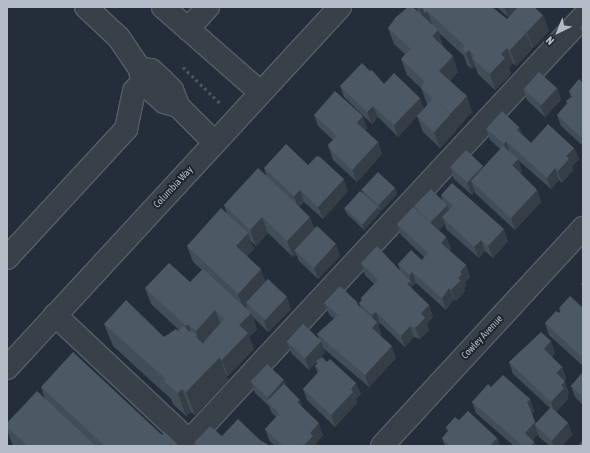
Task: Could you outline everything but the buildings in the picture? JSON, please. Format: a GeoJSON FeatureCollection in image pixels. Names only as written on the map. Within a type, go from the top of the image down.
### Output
{"type":"FeatureCollection","features":[{"type":"Feature","properties":{"kind":"street"},"geometry":{"type":"LineString","coordinates":[[86,7],[119,38],[141,76],[164,102],[178,106],[214,142]]}},
{"type":"Feature","properties":{"kind":"street"},"geometry":{"type":"LineString","coordinates":[[163,7],[260,92]]}},
{"type":"Feature","properties":{"kind":"street"},"geometry":{"type":"LineString","coordinates":[[188,29],[208,7]]}},
{"type":"Feature","properties":{"kind":"street","name":"Columbia Way"},"geometry":{"type":"LineString","coordinates":[[7,368],[340,7]]}},
{"type":"Feature","properties":{"kind":"street"},"geometry":{"type":"LineString","coordinates":[[55,315],[186,442],[189,441],[583,17]]}},
{"type":"Feature","properties":{"kind":"street"},"geometry":{"type":"LineString","coordinates":[[7,258],[126,129],[134,91],[141,76]]}},
{"type":"Feature","properties":{"kind":"street","name":"Cowley Avenue"},"geometry":{"type":"LineString","coordinates":[[385,445],[583,228]]}}]}
